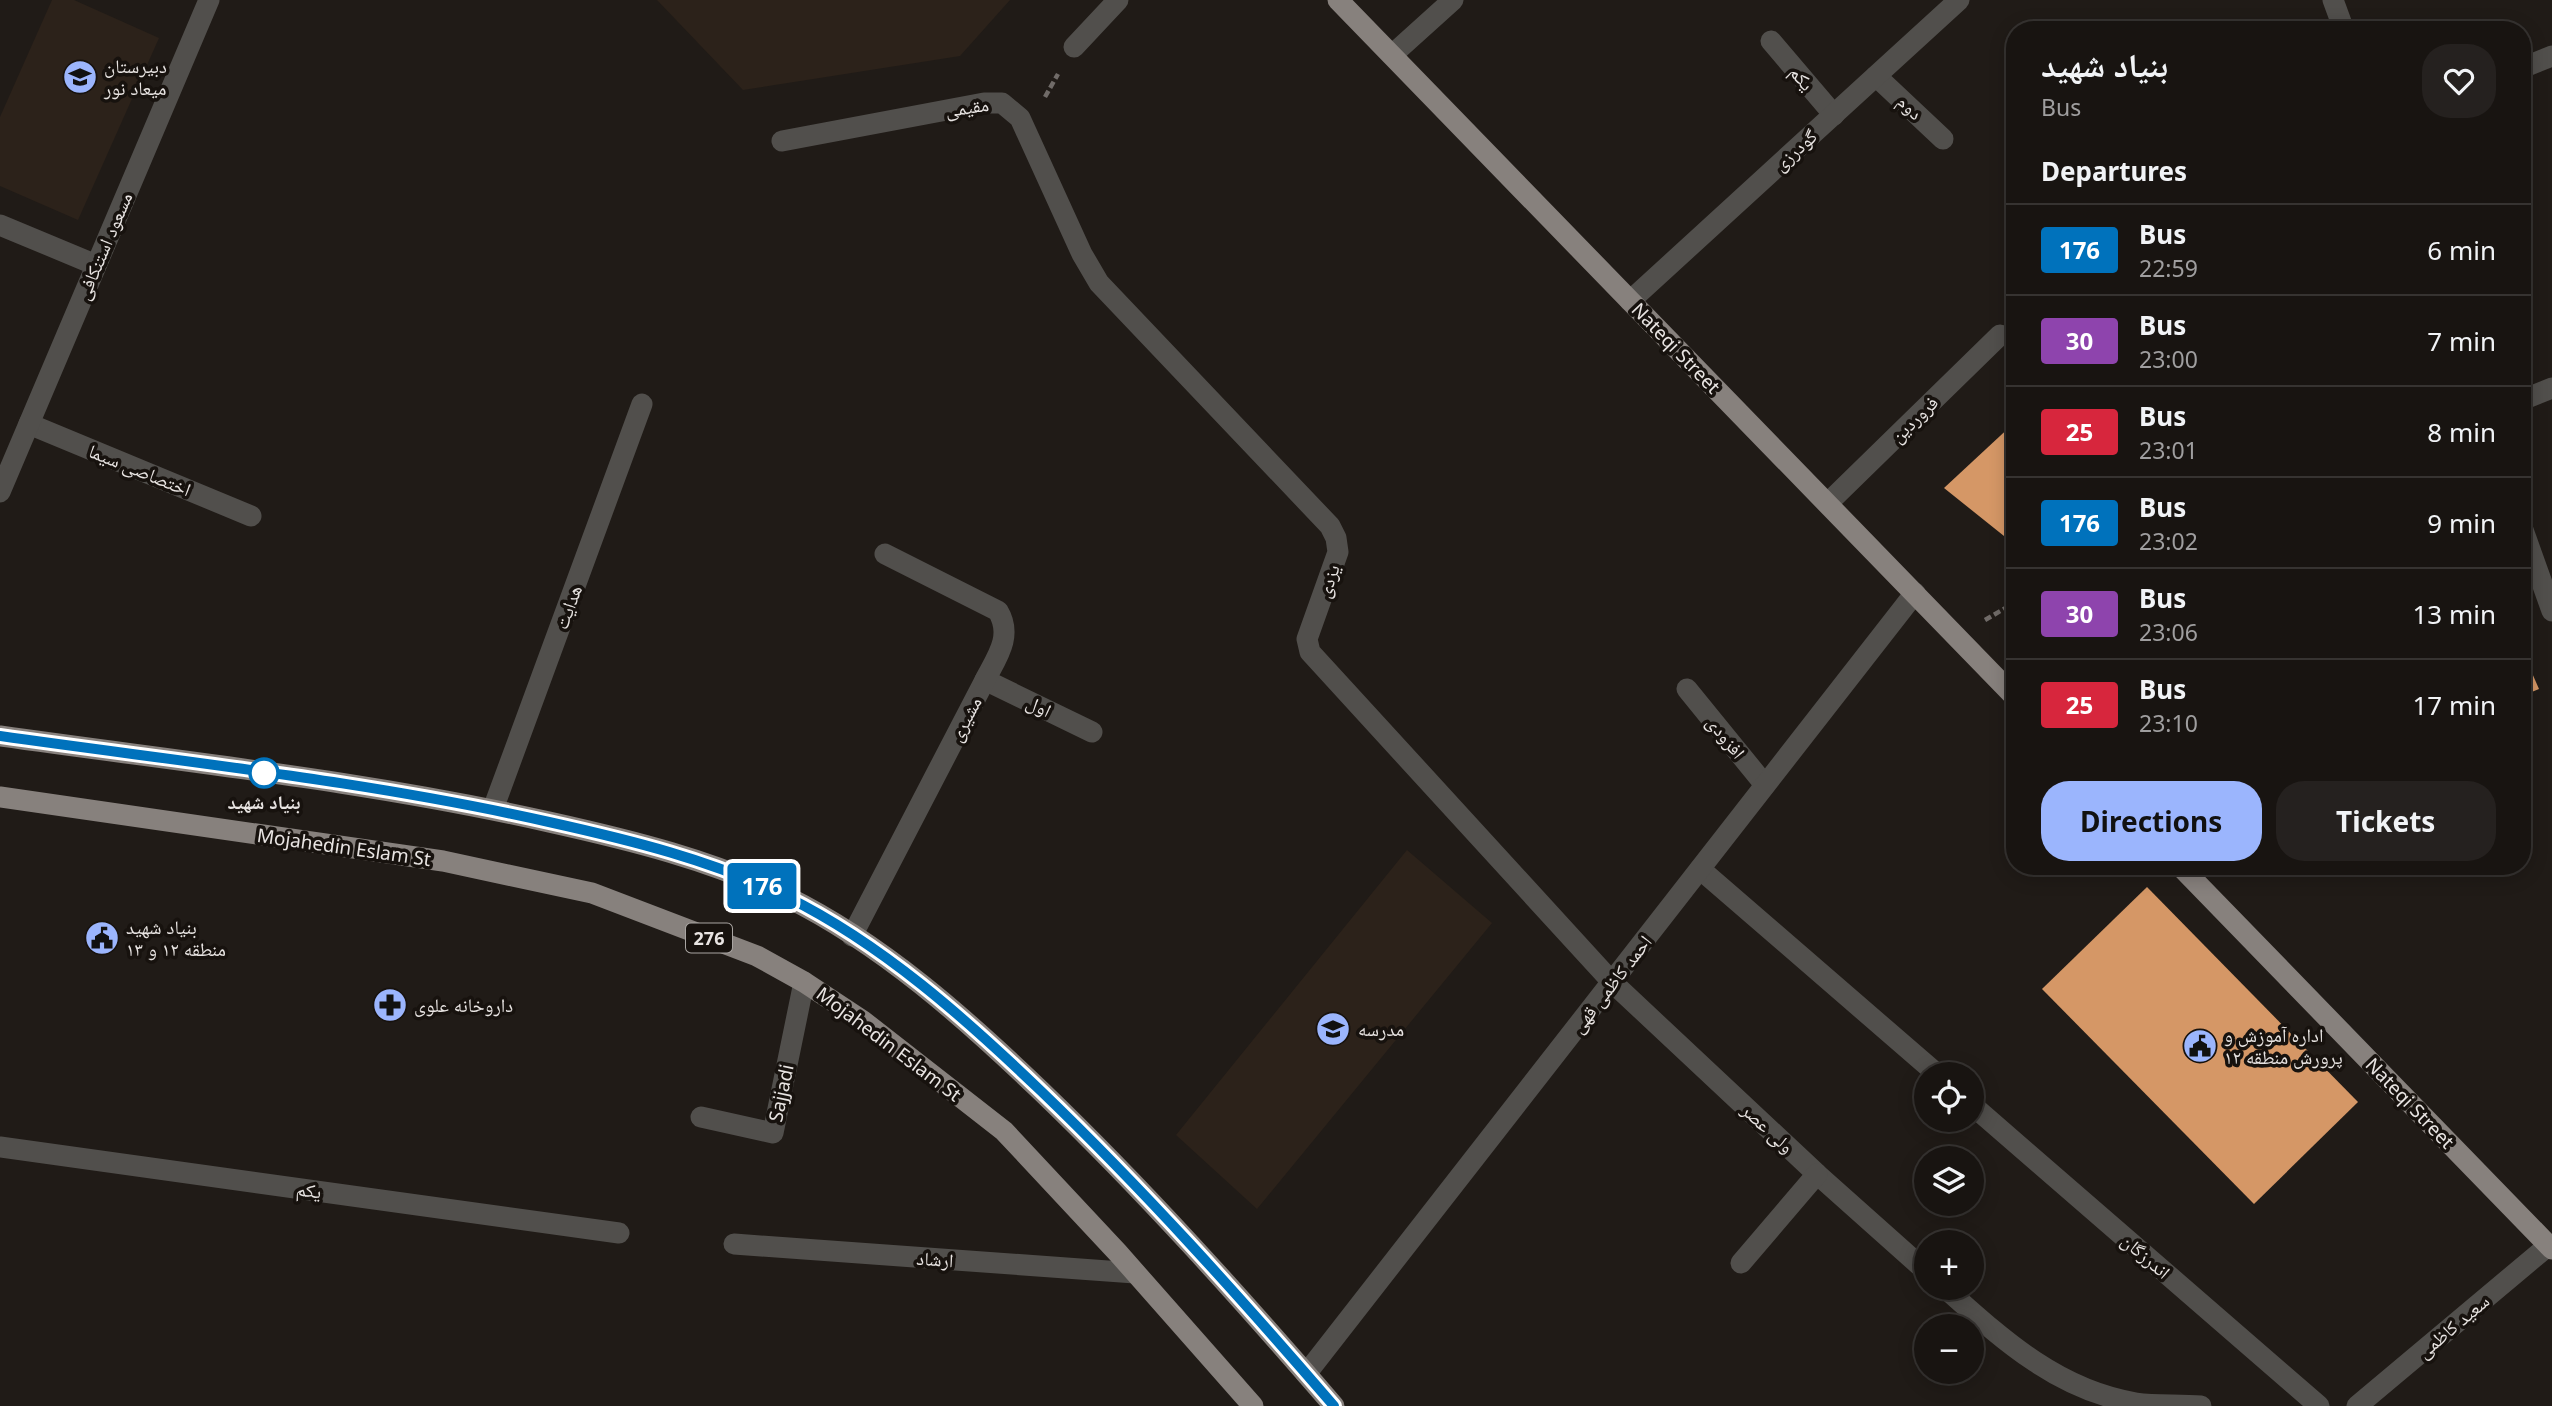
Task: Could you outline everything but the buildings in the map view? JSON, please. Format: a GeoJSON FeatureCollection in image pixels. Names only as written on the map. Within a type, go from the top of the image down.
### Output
{"type":"FeatureCollection","features":[{"type":"Feature","properties":{"kind":"main road","name":"Nateqi Street"},"geometry":{"type":"LineString","coordinates":[[1338,0],[2006,688]]}},
{"type":"Feature","properties":{"kind":"main road"},"geometry":{"type":"LineString","coordinates":[[0,736],[317,780],[493,809],[593,832],[718,866],[789,898],[852,936],[971,1024],[1094,1142],[1230,1287],[1334,1406]]}},
{"type":"Feature","properties":{"kind":"main road","name":"Mojahedin Eslam St"},"geometry":{"type":"LineString","coordinates":[[0,797],[443,861],[592,893],[757,956],[804,982],[863,1021],[1004,1132],[1135,1273],[1253,1406]]}},
{"type":"Feature","properties":{"kind":"main road","name":"Nateqi Street"},"geometry":{"type":"LineString","coordinates":[[2189,875],[2550,1247]]}},
{"type":"Feature","properties":{"kind":"street","name":"مسعود استنکافی"},"geometry":{"type":"LineString","coordinates":[[0,492],[209,0]]}},
{"type":"Feature","properties":{"kind":"street"},"geometry":{"type":"LineString","coordinates":[[1074,47],[1118,0]]}},
{"type":"Feature","properties":{"kind":"street"},"geometry":{"type":"LineString","coordinates":[[1392,55],[1453,0]]}},
{"type":"Feature","properties":{"kind":"street","name":"گودرزی"},"geometry":{"type":"LineString","coordinates":[[1630,301],[1959,0]]}},
{"type":"Feature","properties":{"kind":"street"},"geometry":{"type":"LineString","coordinates":[[2333,0],[2341,21]]}},
{"type":"Feature","properties":{"kind":"street","name":"یکم"},"geometry":{"type":"LineString","coordinates":[[1771,41],[1833,115]]}},
{"type":"Feature","properties":{"kind":"street"},"geometry":{"type":"LineString","coordinates":[[2531,64],[2552,56]]}},
{"type":"Feature","properties":{"kind":"street","name":"دوم"},"geometry":{"type":"LineString","coordinates":[[1876,76],[1944,139]]}},
{"type":"Feature","properties":{"kind":"street","name":"مقیمی"},"geometry":{"type":"LineString","coordinates":[[782,141],[993,102],[1002,103],[1013,110],[1026,129]]}},
{"type":"Feature","properties":{"kind":"street","name":"یزدی"},"geometry":{"type":"LineString","coordinates":[[1026,129],[1082,254],[1100,284],[1330,526],[1336,538],[1338,552],[1307,639],[1310,652],[1612,982]]}},
{"type":"Feature","properties":{"kind":"street"},"geometry":{"type":"LineString","coordinates":[[0,225],[96,265]]}},
{"type":"Feature","properties":{"kind":"street","name":"فروردین"},"geometry":{"type":"LineString","coordinates":[[1828,503],[2000,335]]}},
{"type":"Feature","properties":{"kind":"street"},"geometry":{"type":"LineString","coordinates":[[2531,396],[2552,387]]}},
{"type":"Feature","properties":{"kind":"street","name":"هدایت"},"geometry":{"type":"LineString","coordinates":[[493,809],[642,404]]}},
{"type":"Feature","properties":{"kind":"street","name":"اختصاصی سیما"},"geometry":{"type":"LineString","coordinates":[[29,424],[251,516]]}},
{"type":"Feature","properties":{"kind":"street"},"geometry":{"type":"LineString","coordinates":[[2531,552],[2552,611]]}},
{"type":"Feature","properties":{"kind":"street","name":"مشیری"},"geometry":{"type":"LineString","coordinates":[[852,936],[985,681],[1004,641],[1006,630],[998,611],[886,554]]}},
{"type":"Feature","properties":{"kind":"street","name":"احمد کاظمی قهی"},"geometry":{"type":"LineString","coordinates":[[1306,1374],[1915,593]]}},
{"type":"Feature","properties":{"kind":"street","name":"اول"},"geometry":{"type":"LineString","coordinates":[[985,681],[1092,732]]}},
{"type":"Feature","properties":{"kind":"street","name":"افزودی"},"geometry":{"type":"LineString","coordinates":[[1687,689],[1765,785]]}},
{"type":"Feature","properties":{"kind":"street"},"geometry":{"type":"LineString","coordinates":[[1700,869],[1923,1062]]}},
{"type":"Feature","properties":{"kind":"street","name":"Sajjadi"},"geometry":{"type":"LineString","coordinates":[[701,1117],[773,1133],[804,982]]}},
{"type":"Feature","properties":{"kind":"street","name":"ولی عصر"},"geometry":{"type":"LineString","coordinates":[[1612,982],[1817,1174],[1914,1260]]}},
{"type":"Feature","properties":{"kind":"street","name":"اندرزگان"},"geometry":{"type":"LineString","coordinates":[[1984,1115],[2319,1406]]}},
{"type":"Feature","properties":{"kind":"street","name":"یکم"},"geometry":{"type":"LineString","coordinates":[[0,1147],[619,1234]]}},
{"type":"Feature","properties":{"kind":"street"},"geometry":{"type":"LineString","coordinates":[[1741,1263],[1817,1174]]}},
{"type":"Feature","properties":{"kind":"street","name":"ارشاد"},"geometry":{"type":"LineString","coordinates":[[734,1244],[1135,1273]]}},
{"type":"Feature","properties":{"kind":"street","name":"سعید کاظمی"},"geometry":{"type":"LineString","coordinates":[[2357,1406],[2550,1247]]}},
{"type":"Feature","properties":{"kind":"street"},"geometry":{"type":"LineString","coordinates":[[1959,1300],[2011,1346],[2091,1399],[2201,1406]]}},
{"type":"Feature","properties":{"kind":"path"},"geometry":{"type":"LineString","coordinates":[[1026,129],[1074,47]]}},
{"type":"Feature","properties":{"kind":"shaded area","name":"دبیرستان میعاد نور"},"geometry":{"type":"Polygon","coordinates":[[[52,0],[74,0],[159,38],[78,220],[0,186],[0,117],[52,0]]]}},
{"type":"Feature","properties":{"kind":"shaded area"},"geometry":{"type":"Polygon","coordinates":[[[657,0],[1010,0],[960,56],[743,90],[657,0]]]}},
{"type":"Feature","properties":{"kind":"shaded area","name":"مدرسه"},"geometry":{"type":"Polygon","coordinates":[[[1407,850],[1492,923],[1257,1209],[1176,1135],[1407,850]]]}},
{"type":"Feature","properties":{"kind":"bus line","name":"176"},"geometry":{"type":"LineString","coordinates":[[0,736],[317,780],[493,809],[593,832],[718,866],[789,898],[887,960],[971,1024],[1094,1142],[1230,1287],[1334,1406]]}},
{"type":"Feature","properties":{"kind":"place","name":"دبیرستان میعاد نور"},"geometry":{"type":"Point","coordinates":[80,77]}},
{"type":"Feature","properties":{"kind":"place","name":"بنیاد شهید"},"geometry":{"type":"Point","coordinates":[264,773]}},
{"type":"Feature","properties":{"kind":"place","name":"بنیاد شهید منطقه ۱۲ و ۱۳"},"geometry":{"type":"Point","coordinates":[102,938]}},
{"type":"Feature","properties":{"kind":"place","name":"داروخانه علوی"},"geometry":{"type":"Point","coordinates":[390,1005]}},
{"type":"Feature","properties":{"kind":"place","name":"مدرسه"},"geometry":{"type":"Point","coordinates":[1333,1029]}},
{"type":"Feature","properties":{"kind":"place","name":"اداره آموزش و پرورش منطقه ۱۲"},"geometry":{"type":"Point","coordinates":[2200,1046]}}]}
